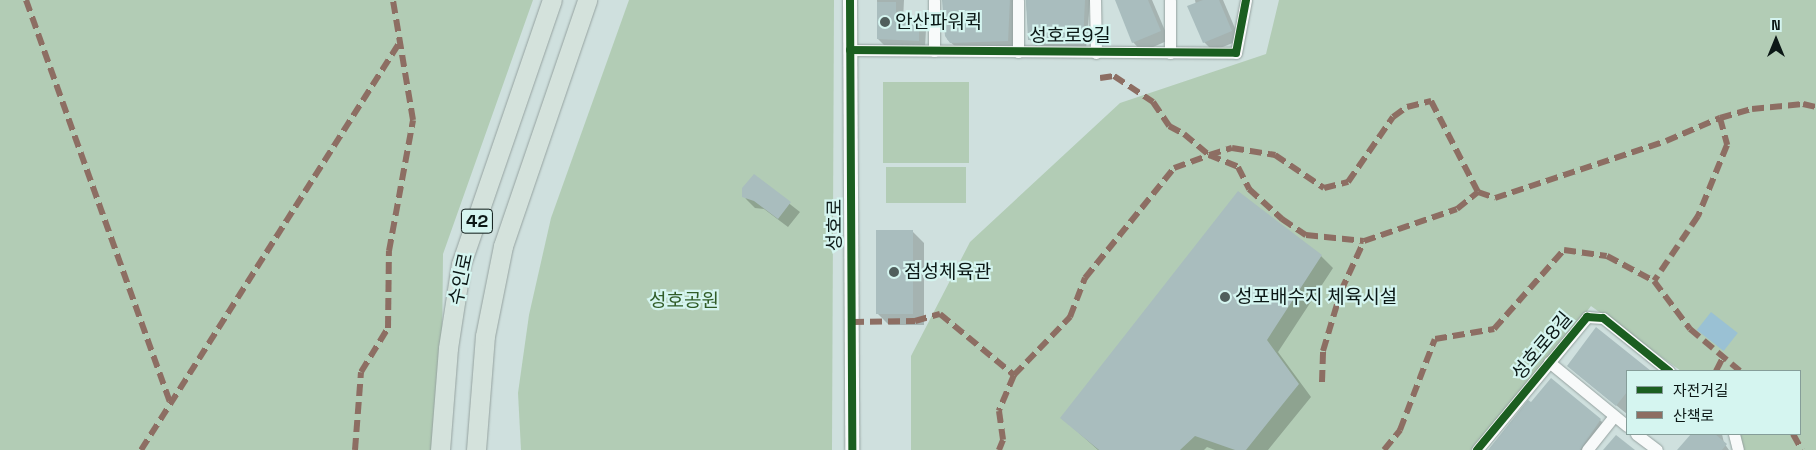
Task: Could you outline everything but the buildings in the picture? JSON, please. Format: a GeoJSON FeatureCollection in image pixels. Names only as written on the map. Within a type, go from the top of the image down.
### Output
{"type":"FeatureCollection","features":[{"type":"Feature","properties":{"kind":"highway","name":"수인로"},"geometry":{"type":"LineString","coordinates":[[440,450],[439,432],[447,357],[462,264],[552,0]]}},
{"type":"Feature","properties":{"kind":"highway","name":"수인로"},"geometry":{"type":"LineString","coordinates":[[476,450],[485,336],[504,246],[587,0]]}},
{"type":"Feature","properties":{"kind":"street","name":"성호로"},"geometry":{"type":"LineString","coordinates":[[850,0],[852,450]]}},
{"type":"Feature","properties":{"kind":"street"},"geometry":{"type":"LineString","coordinates":[[934,0],[934,51]]}},
{"type":"Feature","properties":{"kind":"street","name":"성호로9길"},"geometry":{"type":"LineString","coordinates":[[1018,0],[1018,52]]}},
{"type":"Feature","properties":{"kind":"street","name":"성호로9길"},"geometry":{"type":"LineString","coordinates":[[1095,0],[1096,53]]}},
{"type":"Feature","properties":{"kind":"street"},"geometry":{"type":"LineString","coordinates":[[1170,0],[1170,53]]}},
{"type":"Feature","properties":{"kind":"street","name":"성호로9길"},"geometry":{"type":"LineString","coordinates":[[850,50],[1236,53],[1246,0]]}},
{"type":"Feature","properties":{"kind":"street","name":"성호로8길"},"geometry":{"type":"LineString","coordinates":[[1477,450],[1587,317],[1602,318],[1668,370]]}},
{"type":"Feature","properties":{"kind":"street"},"geometry":{"type":"LineString","coordinates":[[1549,362],[1626,425]]}},
{"type":"Feature","properties":{"kind":"street"},"geometry":{"type":"LineString","coordinates":[[1587,450],[1614,416]]}},
{"type":"Feature","properties":{"kind":"street"},"geometry":{"type":"LineString","coordinates":[[1637,435],[1656,450]]}},
{"type":"Feature","properties":{"kind":"street"},"geometry":{"type":"LineString","coordinates":[[1734,435],[1738,450]]}},
{"type":"Feature","properties":{"kind":"green space"},"geometry":{"type":"Polygon","coordinates":[[[0,0],[533,0],[443,254],[441,450],[0,450],[0,0]]]}},
{"type":"Feature","properties":{"kind":"green space","name":"성호공원"},"geometry":{"type":"Polygon","coordinates":[[[629,0],[834,0],[832,450],[521,450],[518,393],[529,315],[551,218],[629,0]]]}},
{"type":"Feature","properties":{"kind":"green space"},"geometry":{"type":"Polygon","coordinates":[[[1279,0],[1816,0],[1816,450],[1742,450],[1734,435],[1801,435],[1801,370],[1680,370],[1591,306],[1538,375],[1471,450],[911,450],[911,356],[970,242],[1120,103],[1266,54],[1279,0]]]}},
{"type":"Feature","properties":{"kind":"green space"},"geometry":{"type":"Polygon","coordinates":[[[883,82],[969,82],[969,163],[883,163],[883,82]]]}},
{"type":"Feature","properties":{"kind":"green space"},"geometry":{"type":"Polygon","coordinates":[[[886,167],[966,167],[966,203],[886,203],[886,167]]]}},
{"type":"Feature","properties":{"kind":"water"},"geometry":{"type":"Polygon","coordinates":[[[1711,312],[1738,333],[1724,351],[1697,330],[1711,312]]]}},
{"type":"Feature","properties":{"kind":"marked path"},"geometry":{"type":"LineString","coordinates":[[26,0],[171,404]]}},
{"type":"Feature","properties":{"kind":"marked path"},"geometry":{"type":"LineString","coordinates":[[355,450],[361,372],[388,328],[389,251],[413,120],[393,0]]}},
{"type":"Feature","properties":{"kind":"marked path"},"geometry":{"type":"LineString","coordinates":[[141,450],[400,42]]}},
{"type":"Feature","properties":{"kind":"marked path"},"geometry":{"type":"LineString","coordinates":[[1100,78],[1114,76],[1153,102],[1169,126],[1184,134],[1209,155],[1232,148],[1275,155],[1324,188],[1348,182],[1393,117],[1407,107],[1431,101],[1478,192]]}},
{"type":"Feature","properties":{"kind":"marked path"},"geometry":{"type":"LineString","coordinates":[[1720,118],[1752,109],[1803,104],[1816,107]]}},
{"type":"Feature","properties":{"kind":"marked path"},"geometry":{"type":"LineString","coordinates":[[1322,382],[1323,351],[1341,291],[1364,241],[1457,209],[1478,192],[1495,198],[1666,141],[1720,118],[1727,145],[1698,216],[1654,281]]}},
{"type":"Feature","properties":{"kind":"marked path"},"geometry":{"type":"LineString","coordinates":[[1014,375],[1070,317],[1085,278],[1174,168],[1209,155],[1238,167],[1249,189],[1282,219],[1306,235],[1364,241]]}},
{"type":"Feature","properties":{"kind":"marked path"},"geometry":{"type":"LineString","coordinates":[[1384,450],[1400,430],[1435,339],[1494,329],[1564,250],[1607,256],[1654,281],[1690,329],[1739,370]]}},
{"type":"Feature","properties":{"kind":"marked path"},"geometry":{"type":"LineString","coordinates":[[852,322],[915,321],[940,314],[1014,375],[999,411],[1003,440],[999,450]]}},
{"type":"Feature","properties":{"kind":"marked path"},"geometry":{"type":"LineString","coordinates":[[1716,370],[1723,357]]}},
{"type":"Feature","properties":{"kind":"marked path"},"geometry":{"type":"LineString","coordinates":[[1794,435],[1802,450]]}},
{"type":"Feature","properties":{"kind":"cycle path"},"geometry":{"type":"LineString","coordinates":[[850,0],[852,450]]}},
{"type":"Feature","properties":{"kind":"cycle path"},"geometry":{"type":"LineString","coordinates":[[850,50],[1236,53],[1246,0]]}},
{"type":"Feature","properties":{"kind":"cycle path"},"geometry":{"type":"LineString","coordinates":[[1477,450],[1587,317],[1603,318],[1668,370]]}},
{"type":"Feature","properties":{"kind":"place","name":"안산파워퀵"},"geometry":{"type":"Point","coordinates":[885,22]}},
{"type":"Feature","properties":{"kind":"place","name":"점성체육관"},"geometry":{"type":"Point","coordinates":[894,272]}},
{"type":"Feature","properties":{"kind":"place","name":"성포배수지 체육시설"},"geometry":{"type":"Point","coordinates":[1225,297]}}]}
